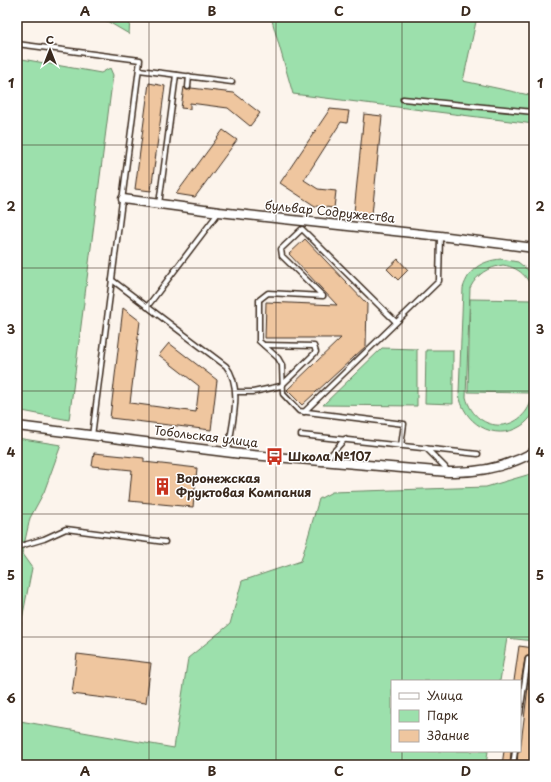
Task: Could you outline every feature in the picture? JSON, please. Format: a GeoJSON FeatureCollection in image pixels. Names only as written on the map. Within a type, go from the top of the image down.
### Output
{"type":"FeatureCollection","features":[{"type":"Feature","properties":{"kind":"street","name":"бульвар Содружества"},"geometry":{"type":"LineString","coordinates":[[123,199],[219,212],[440,236],[534,248]]}},
{"type":"Feature","properties":{"kind":"street","name":"Тобольская улица"},"geometry":{"type":"LineString","coordinates":[[19,427],[228,452],[448,472],[470,472],[499,467],[534,452]]}},
{"type":"Feature","properties":{"kind":"lane"},"geometry":{"type":"LineString","coordinates":[[17,44],[140,60],[92,436]]}},
{"type":"Feature","properties":{"kind":"lane"},"geometry":{"type":"LineString","coordinates":[[139,70],[232,82]]}},
{"type":"Feature","properties":{"kind":"lane"},"geometry":{"type":"LineString","coordinates":[[160,204],[176,75]]}},
{"type":"Feature","properties":{"kind":"lane"},"geometry":{"type":"LineString","coordinates":[[188,87],[189,76]]}},
{"type":"Feature","properties":{"kind":"lane"},"geometry":{"type":"LineString","coordinates":[[403,99],[534,112]]}},
{"type":"Feature","properties":{"kind":"lane"},"geometry":{"type":"LineString","coordinates":[[148,307],[219,212]]}},
{"type":"Feature","properties":{"kind":"lane"},"geometry":{"type":"LineString","coordinates":[[396,322],[302,229],[281,249],[282,256],[323,296],[268,293],[259,300],[259,341],[278,358],[282,366],[281,386],[283,394],[299,411],[362,417],[404,424],[401,446]]}},
{"type":"Feature","properties":{"kind":"lane"},"geometry":{"type":"LineString","coordinates":[[304,412],[439,281],[440,236]]}},
{"type":"Feature","properties":{"kind":"lane"},"geometry":{"type":"LineString","coordinates":[[112,280],[226,366],[232,373],[236,392],[228,452]]}},
{"type":"Feature","properties":{"kind":"lane"},"geometry":{"type":"LineString","coordinates":[[236,392],[253,392],[281,386],[316,352],[314,346],[263,345]]}},
{"type":"Feature","properties":{"kind":"lane"},"geometry":{"type":"LineString","coordinates":[[301,435],[478,454]]}},
{"type":"Feature","properties":{"kind":"lane"},"geometry":{"type":"LineString","coordinates":[[325,462],[346,440]]}},
{"type":"Feature","properties":{"kind":"lane"},"geometry":{"type":"LineString","coordinates":[[426,448],[448,472]]}},
{"type":"Feature","properties":{"kind":"lane"},"geometry":{"type":"LineString","coordinates":[[17,547],[44,539],[66,529],[165,542]]}},
{"type":"Feature","properties":{"kind":"lane"},"geometry":{"type":"LineString","coordinates":[[521,706],[528,659],[534,660]]}},
{"type":"Feature","properties":{"kind":"lane"},"geometry":{"type":"LineString","coordinates":[[513,765],[515,752]]}},
{"type":"Feature","properties":{"kind":"green space"},"geometry":{"type":"Polygon","coordinates":[[[100,17],[130,17],[129,35],[129,34],[100,17]]]}},
{"type":"Feature","properties":{"kind":"green space"},"geometry":{"type":"Polygon","coordinates":[[[271,17],[477,17],[463,81],[534,96],[534,124],[293,94],[271,17]]]}},
{"type":"Feature","properties":{"kind":"green space"},"geometry":{"type":"Polygon","coordinates":[[[22,59],[101,73],[110,68],[113,75],[69,420],[17,410],[17,63],[22,59]]]}},
{"type":"Feature","properties":{"kind":"green space"},"geometry":{"type":"Polygon","coordinates":[[[501,259],[518,262],[534,275],[534,298],[534,413],[521,426],[511,431],[500,432],[490,431],[473,421],[466,413],[461,403],[459,393],[463,288],[472,271],[482,264],[501,259]],[[503,265],[492,268],[476,278],[470,288],[466,397],[471,410],[480,419],[490,424],[501,425],[511,423],[521,417],[529,407],[533,394],[533,292],[528,280],[515,269],[503,265]]]}},
{"type":"Feature","properties":{"kind":"green space"},"geometry":{"type":"Polygon","coordinates":[[[470,299],[532,300],[531,393],[468,392],[470,299]]]}},
{"type":"Feature","properties":{"kind":"green space"},"geometry":{"type":"Polygon","coordinates":[[[382,348],[417,349],[417,406],[323,405],[382,348]]]}},
{"type":"Feature","properties":{"kind":"green space"},"geometry":{"type":"Polygon","coordinates":[[[426,350],[453,350],[453,404],[425,403],[426,350]]]}},
{"type":"Feature","properties":{"kind":"green space"},"geometry":{"type":"Polygon","coordinates":[[[17,438],[61,445],[44,492],[30,518],[22,554],[32,568],[17,645],[17,438]]]}},
{"type":"Feature","properties":{"kind":"green space"},"geometry":{"type":"Polygon","coordinates":[[[534,473],[534,641],[507,638],[500,680],[391,680],[391,752],[488,752],[486,765],[17,765],[17,728],[20,721],[174,748],[188,658],[230,624],[242,581],[301,561],[319,499],[332,492],[486,487],[534,473]]]}},
{"type":"Feature","properties":{"kind":"building"},"geometry":{"type":"Polygon","coordinates":[[[149,83],[165,86],[151,191],[135,189],[149,83]]]}},
{"type":"Feature","properties":{"kind":"building"},"geometry":{"type":"Polygon","coordinates":[[[184,87],[187,90],[191,88],[234,93],[260,113],[250,126],[228,108],[190,103],[190,109],[181,108],[184,87]]]}},
{"type":"Feature","properties":{"kind":"building"},"geometry":{"type":"Polygon","coordinates":[[[330,109],[349,111],[347,123],[341,122],[304,180],[318,189],[336,191],[334,208],[315,206],[280,183],[330,109]]]}},
{"type":"Feature","properties":{"kind":"building"},"geometry":{"type":"Polygon","coordinates":[[[364,114],[382,116],[372,214],[354,212],[364,114]]]}},
{"type":"Feature","properties":{"kind":"building"},"geometry":{"type":"Polygon","coordinates":[[[223,130],[237,140],[195,197],[176,194],[223,130]]]}},
{"type":"Feature","properties":{"kind":"building"},"geometry":{"type":"Polygon","coordinates":[[[305,239],[367,304],[366,346],[302,405],[287,390],[341,338],[265,338],[266,302],[337,305],[289,254],[305,239]]]}},
{"type":"Feature","properties":{"kind":"building"},"geometry":{"type":"Polygon","coordinates":[[[398,259],[408,270],[398,280],[387,269],[398,259]]]}},
{"type":"Feature","properties":{"kind":"building"},"geometry":{"type":"Polygon","coordinates":[[[123,308],[140,321],[130,403],[196,412],[199,386],[159,355],[169,343],[217,380],[211,430],[110,418],[123,308]]]}},
{"type":"Feature","properties":{"kind":"building","name":"Воронежская Фруктовая Компания"},"geometry":{"type":"Polygon","coordinates":[[[94,453],[144,458],[144,462],[197,468],[193,507],[129,501],[132,470],[92,466],[94,453]]]}},
{"type":"Feature","properties":{"kind":"building"},"geometry":{"type":"Polygon","coordinates":[[[519,646],[534,648],[534,656],[527,656],[525,658],[521,683],[521,680],[514,680],[519,646]]]}},
{"type":"Feature","properties":{"kind":"building"},"geometry":{"type":"Polygon","coordinates":[[[77,654],[151,663],[146,703],[72,694],[77,654]]]}},
{"type":"Feature","properties":{"kind":"building"},"geometry":{"type":"Polygon","coordinates":[[[531,663],[534,663],[534,747],[532,765],[517,765],[518,752],[521,752],[531,663]]]}},
{"type":"Feature","properties":{"kind":"building"},"geometry":{"type":"Polygon","coordinates":[[[504,752],[511,752],[510,765],[502,765],[504,752]]]}},
{"type":"Feature","properties":{"kind":"place","name":"Школа №107"},"geometry":{"type":"Point","coordinates":[275,457]}},
{"type":"Feature","properties":{"kind":"place","name":"Воронежская Фруктовая Компания"},"geometry":{"type":"Point","coordinates":[163,486]}}]}
